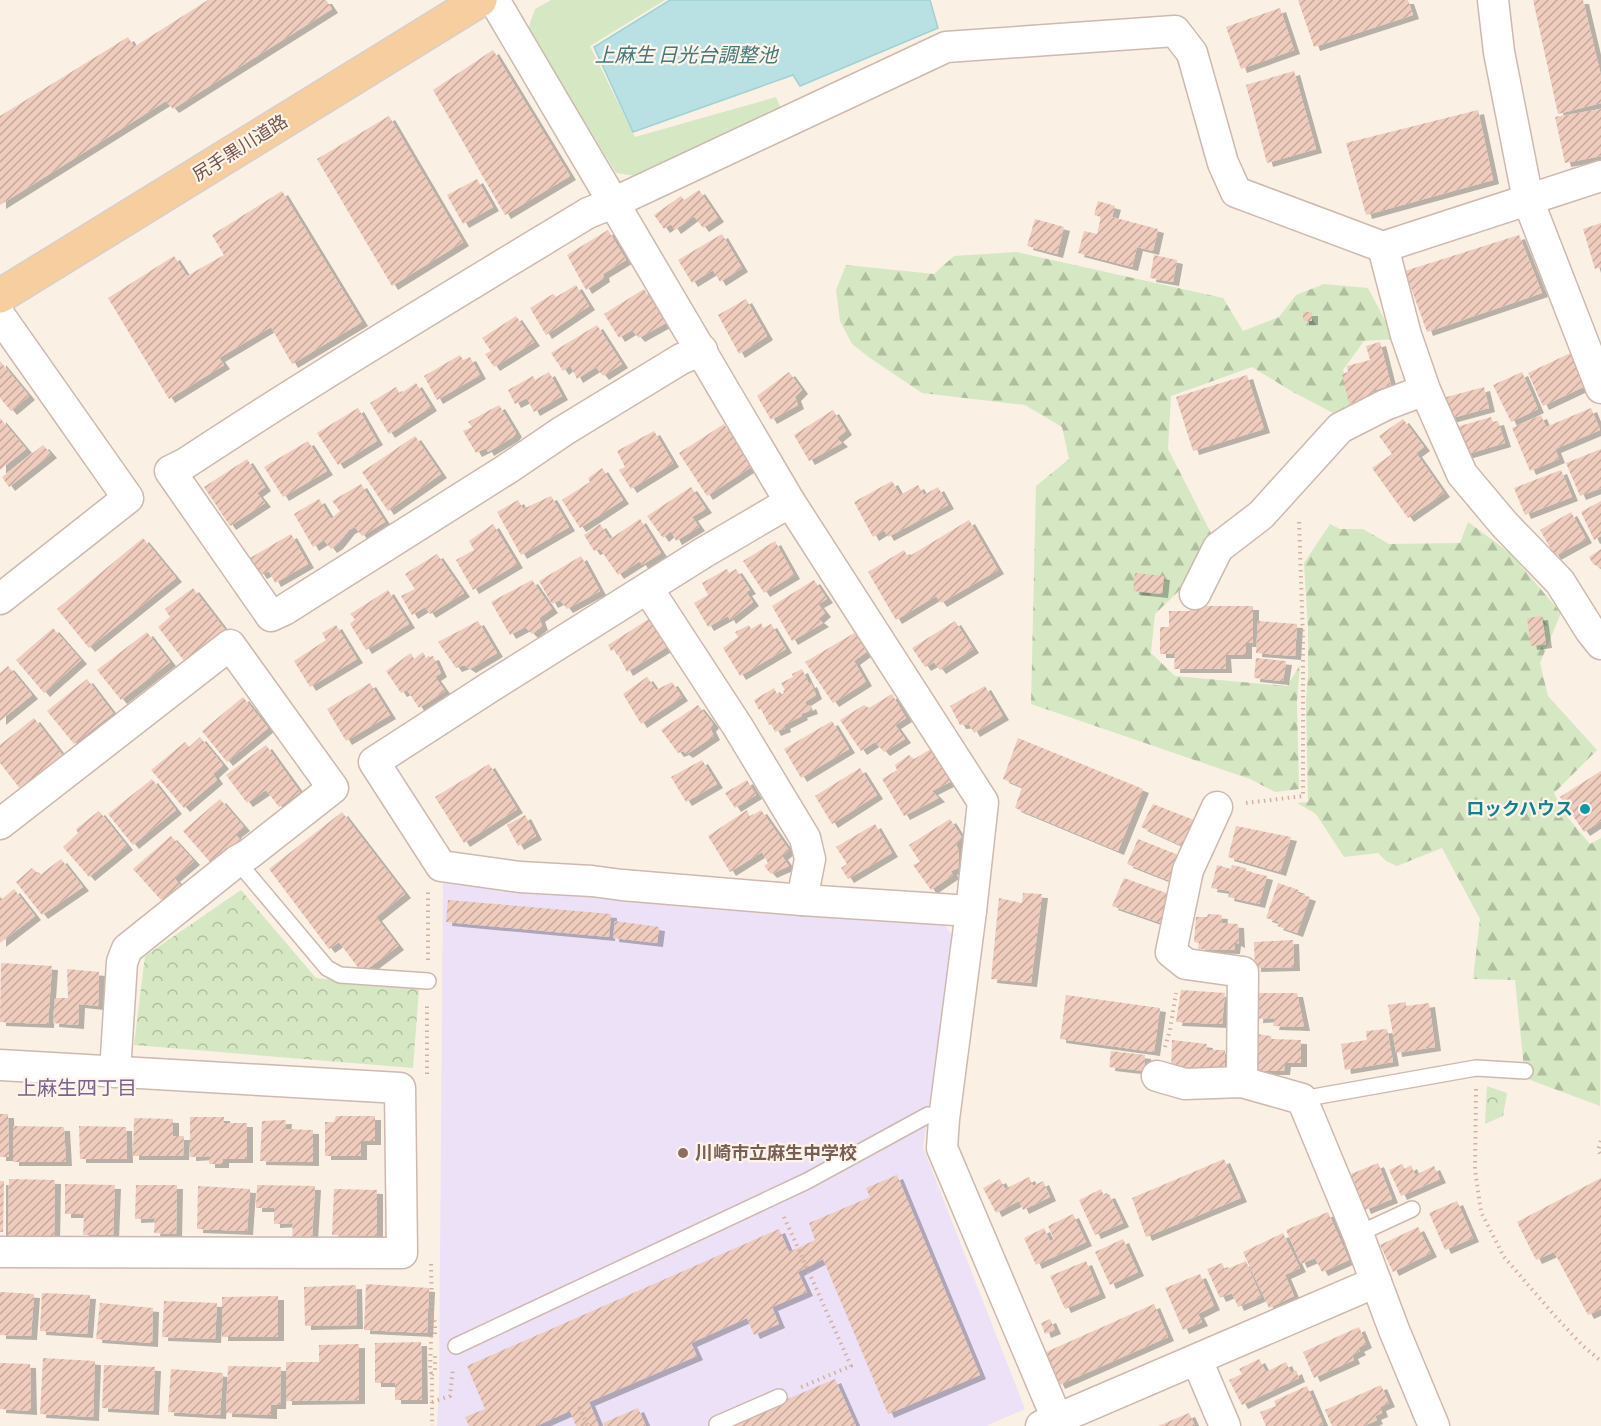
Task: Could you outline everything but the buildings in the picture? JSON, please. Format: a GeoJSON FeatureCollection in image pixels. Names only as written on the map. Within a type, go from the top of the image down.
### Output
{"type":"FeatureCollection","features":[{"type":"Feature","properties":{"kind":"main road","name":"尻手黒川道路"},"geometry":{"type":"LineString","coordinates":[[0,296],[480,0]]}},
{"type":"Feature","properties":{"kind":"street"},"geometry":{"type":"LineString","coordinates":[[494,0],[790,502],[983,802],[942,1148],[1049,1423],[1376,1282]]}},
{"type":"Feature","properties":{"kind":"street"},"geometry":{"type":"LineString","coordinates":[[1493,0],[1499,52],[1528,200],[1601,388]]}},
{"type":"Feature","properties":{"kind":"street"},"geometry":{"type":"LineString","coordinates":[[702,350],[681,359],[563,431],[507,469],[271,616],[170,471],[588,213],[946,47],[1175,31],[1192,53],[1223,163],[1236,192],[1383,247],[1601,176]]}},
{"type":"Feature","properties":{"kind":"street"},"geometry":{"type":"LineString","coordinates":[[1383,247],[1406,335],[1425,390],[1462,474],[1504,524],[1560,582],[1601,644]]}},
{"type":"Feature","properties":{"kind":"street"},"geometry":{"type":"LineString","coordinates":[[0,316],[128,498],[0,599]]}},
{"type":"Feature","properties":{"kind":"street"},"geometry":{"type":"LineString","coordinates":[[1195,594],[1218,548],[1262,515],[1340,428],[1385,405],[1425,390]]}},
{"type":"Feature","properties":{"kind":"street"},"geometry":{"type":"LineString","coordinates":[[790,502],[703,553],[374,762],[441,866],[520,877],[592,881],[801,900],[971,911]]}},
{"type":"Feature","properties":{"kind":"street"},"geometry":{"type":"LineString","coordinates":[[648,589],[738,727],[805,838],[810,859],[801,900]]}},
{"type":"Feature","properties":{"kind":"street"},"geometry":{"type":"LineString","coordinates":[[0,824],[230,645],[333,788],[127,949],[122,962],[115,1072]]}},
{"type":"Feature","properties":{"kind":"street"},"geometry":{"type":"LineString","coordinates":[[1217,807],[1188,870],[1171,952],[1186,964],[1243,972],[1242,1082]]}},
{"type":"Feature","properties":{"kind":"street"},"geometry":{"type":"LineString","coordinates":[[0,1065],[400,1088],[402,1254],[0,1252]]}},
{"type":"Feature","properties":{"kind":"street"},"geometry":{"type":"LineString","coordinates":[[1157,1076],[1185,1084],[1242,1082],[1302,1099],[1434,1426]]}},
{"type":"Feature","properties":{"kind":"street"},"geometry":{"type":"LineString","coordinates":[[1197,1360],[1225,1426]]}},
{"type":"Feature","properties":{"kind":"lane"},"geometry":{"type":"LineString","coordinates":[[237,861],[327,968],[340,975],[428,981]]}},
{"type":"Feature","properties":{"kind":"lane"},"geometry":{"type":"LineString","coordinates":[[1302,1099],[1476,1068],[1525,1071]]}},
{"type":"Feature","properties":{"kind":"lane"},"geometry":{"type":"LineString","coordinates":[[456,1346],[807,1181],[928,1115],[944,1119]]}},
{"type":"Feature","properties":{"kind":"lane"},"geometry":{"type":"LineString","coordinates":[[1358,1234],[1412,1209]]}},
{"type":"Feature","properties":{"kind":"lane"},"geometry":{"type":"LineString","coordinates":[[717,1424],[779,1397]]}},
{"type":"Feature","properties":{"kind":"path"},"geometry":{"type":"LineString","coordinates":[[1217,807],[1303,796],[1304,640],[1297,476]]}},
{"type":"Feature","properties":{"kind":"path"},"geometry":{"type":"LineString","coordinates":[[1157,1076],[1170,1030],[1178,978],[1186,964]]}},
{"type":"Feature","properties":{"kind":"path"},"geometry":{"type":"LineString","coordinates":[[1476,1068],[1475,1170],[1481,1212],[1504,1257],[1555,1316],[1583,1346],[1601,1361]]}},
{"type":"Feature","properties":{"kind":"path"},"geometry":{"type":"LineString","coordinates":[[1601,1141],[1598,1150],[1601,1155]]}},
{"type":"Feature","properties":{"kind":"path"},"geometry":{"type":"LineString","coordinates":[[775,1196],[851,1366],[779,1397]]}},
{"type":"Feature","properties":{"kind":"path"},"geometry":{"type":"LineString","coordinates":[[432,1314],[430,1370],[432,1426]]}},
{"type":"Feature","properties":{"kind":"path"},"geometry":{"type":"LineString","coordinates":[[432,1402],[450,1396],[456,1346]]}},
{"type":"Feature","properties":{"kind":"path"},"geometry":{"type":"LineString","coordinates":[[579,1407],[588,1426]]}},
{"type":"Feature","properties":{"kind":"shaded area","name":"川崎市立麻生中学校"},"geometry":{"type":"Polygon","coordinates":[[[443,883],[944,924],[954,938],[934,1097],[928,1115],[923,1147],[1025,1409],[986,1426],[437,1426],[443,883]]]}},
{"type":"Feature","properties":{"kind":"green space"},"geometry":{"type":"Polygon","coordinates":[[[551,0],[665,0],[590,46],[635,137],[776,97],[782,111],[636,176],[616,173],[528,29],[535,9],[551,0]]]}},
{"type":"Feature","properties":{"kind":"green space"},"geometry":{"type":"Polygon","coordinates":[[[1016,252],[1223,298],[1243,331],[1279,317],[1296,295],[1324,284],[1368,288],[1395,339],[1364,341],[1343,370],[1353,404],[1335,414],[1252,367],[1171,396],[1168,449],[1214,539],[1189,581],[1155,614],[1151,653],[1175,676],[1287,686],[1300,665],[1297,701],[1299,789],[1275,792],[1250,779],[1031,704],[1036,486],[1069,459],[1062,427],[1025,405],[922,393],[852,344],[840,321],[836,290],[846,265],[934,274],[954,256],[1016,252]]]}},
{"type":"Feature","properties":{"kind":"green space"},"geometry":{"type":"Polygon","coordinates":[[[1468,522],[1510,553],[1561,613],[1540,663],[1548,696],[1597,750],[1554,793],[1564,813],[1590,844],[1601,838],[1600,1106],[1525,1078],[1515,980],[1473,979],[1480,919],[1442,848],[1397,866],[1386,861],[1378,853],[1344,857],[1316,814],[1297,803],[1308,802],[1306,701],[1308,628],[1304,563],[1330,524],[1340,529],[1363,529],[1389,544],[1460,543],[1468,522]]]}},
{"type":"Feature","properties":{"kind":"green space"},"geometry":{"type":"Polygon","coordinates":[[[241,890],[316,978],[419,989],[413,1068],[134,1045],[145,956],[241,890]]]}},
{"type":"Feature","properties":{"kind":"green space"},"geometry":{"type":"Polygon","coordinates":[[[1487,1086],[1507,1093],[1503,1116],[1485,1124],[1487,1086]]]}},
{"type":"Feature","properties":{"kind":"water","name":"上麻生 日光台調整池"},"geometry":{"type":"Polygon","coordinates":[[[670,0],[930,0],[938,28],[800,86],[793,75],[633,132],[594,47],[670,0]]]}},
{"type":"Feature","properties":{"kind":"place","name":"ロックハウス"},"geometry":{"type":"Point","coordinates":[1585,809]}},
{"type":"Feature","properties":{"kind":"place","name":"川崎市立麻生中学校"},"geometry":{"type":"Point","coordinates":[683,1153]}},
{"type":"Feature","properties":{"kind":"district","name":"上麻生四丁目"},"geometry":{"type":"Point","coordinates":[77,1088]}}]}
